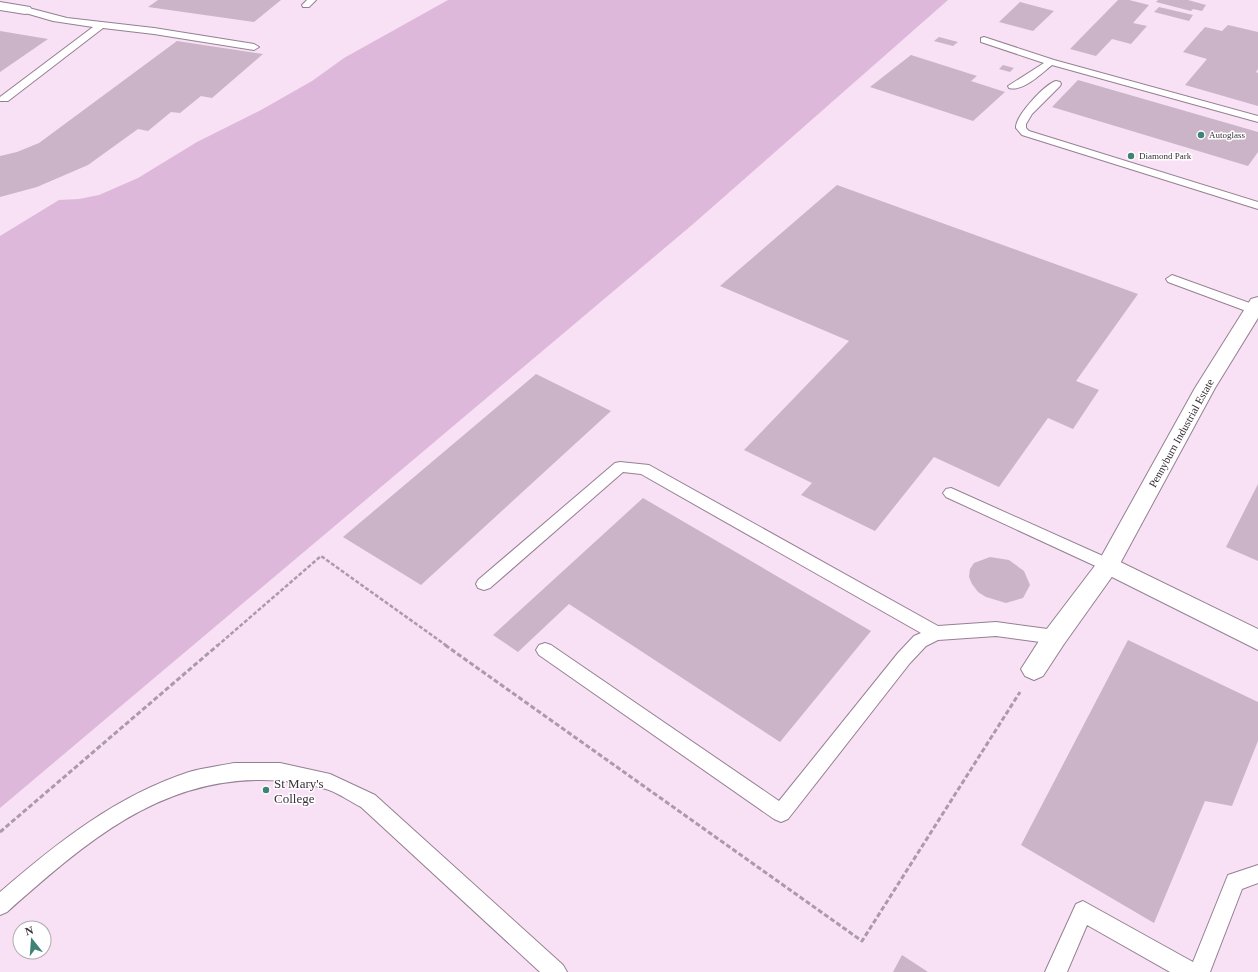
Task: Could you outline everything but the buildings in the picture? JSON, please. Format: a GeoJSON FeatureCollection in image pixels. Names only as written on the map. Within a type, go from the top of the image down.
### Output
{"type":"FeatureCollection","features":[{"type":"Feature","properties":{"kind":"street"},"geometry":{"type":"LineString","coordinates":[[0,6],[9,0]]}},
{"type":"Feature","properties":{"kind":"street"},"geometry":{"type":"LineString","coordinates":[[0,6],[25,10]]}},
{"type":"Feature","properties":{"kind":"street","name":"Pennyburn Industrial Estate"},"geometry":{"type":"LineString","coordinates":[[1034,669],[1055,637],[1108,565],[1205,388],[1256,306]]}},
{"type":"Feature","properties":{"kind":"street"},"geometry":{"type":"LineString","coordinates":[[1108,565],[1258,640]]}},
{"type":"Feature","properties":{"kind":"lane"},"geometry":{"type":"LineString","coordinates":[[25,10],[42,16],[101,26],[140,29],[254,47]]}},
{"type":"Feature","properties":{"kind":"lane"},"geometry":{"type":"LineString","coordinates":[[4,99],[101,26]]}},
{"type":"Feature","properties":{"kind":"lane"},"geometry":{"type":"LineString","coordinates":[[984,40],[1051,62],[1258,119]]}},
{"type":"Feature","properties":{"kind":"lane"},"geometry":{"type":"LineString","coordinates":[[1013,86],[1024,81],[1051,62]]}},
{"type":"Feature","properties":{"kind":"lane"},"geometry":{"type":"LineString","coordinates":[[1056,84],[1025,114],[1020,124],[1021,128],[1032,136],[1258,206]]}},
{"type":"Feature","properties":{"kind":"lane"},"geometry":{"type":"LineString","coordinates":[[1172,279],[1256,306]]}},
{"type":"Feature","properties":{"kind":"lane"},"geometry":{"type":"LineString","coordinates":[[484,584],[620,467],[644,469],[936,633]]}},
{"type":"Feature","properties":{"kind":"lane"},"geometry":{"type":"LineString","coordinates":[[951,493],[1108,565]]}},
{"type":"Feature","properties":{"kind":"lane"},"geometry":{"type":"LineString","coordinates":[[545,650],[781,813],[904,658],[920,641],[936,633],[996,629],[1055,637]]}},
{"type":"Feature","properties":{"kind":"lane"},"geometry":{"type":"LineString","coordinates":[[0,905],[66,848],[103,821],[145,797],[204,776],[241,770],[283,771],[331,783],[368,801],[556,972]]}},
{"type":"Feature","properties":{"kind":"lane"},"geometry":{"type":"LineString","coordinates":[[1199,972],[1236,882],[1258,874]]}},
{"type":"Feature","properties":{"kind":"lane"},"geometry":{"type":"LineString","coordinates":[[1056,972],[1082,911],[1190,972]]}},
{"type":"Feature","properties":{"kind":"path"},"geometry":{"type":"LineString","coordinates":[[0,832],[321,556]]}},
{"type":"Feature","properties":{"kind":"shaded area"},"geometry":{"type":"Polygon","coordinates":[[[448,0],[948,0],[692,225],[0,808],[0,236],[59,200],[79,199],[99,195],[138,178],[197,142],[261,110],[312,81],[344,58],[448,0]]]}},
{"type":"Feature","properties":{"kind":"place","name":"Autoglass"},"geometry":{"type":"Point","coordinates":[1201,135]}},
{"type":"Feature","properties":{"kind":"place","name":"Diamond Park"},"geometry":{"type":"Point","coordinates":[1131,156]}},
{"type":"Feature","properties":{"kind":"place","name":"St Mary's College"},"geometry":{"type":"Point","coordinates":[266,790]}}]}
